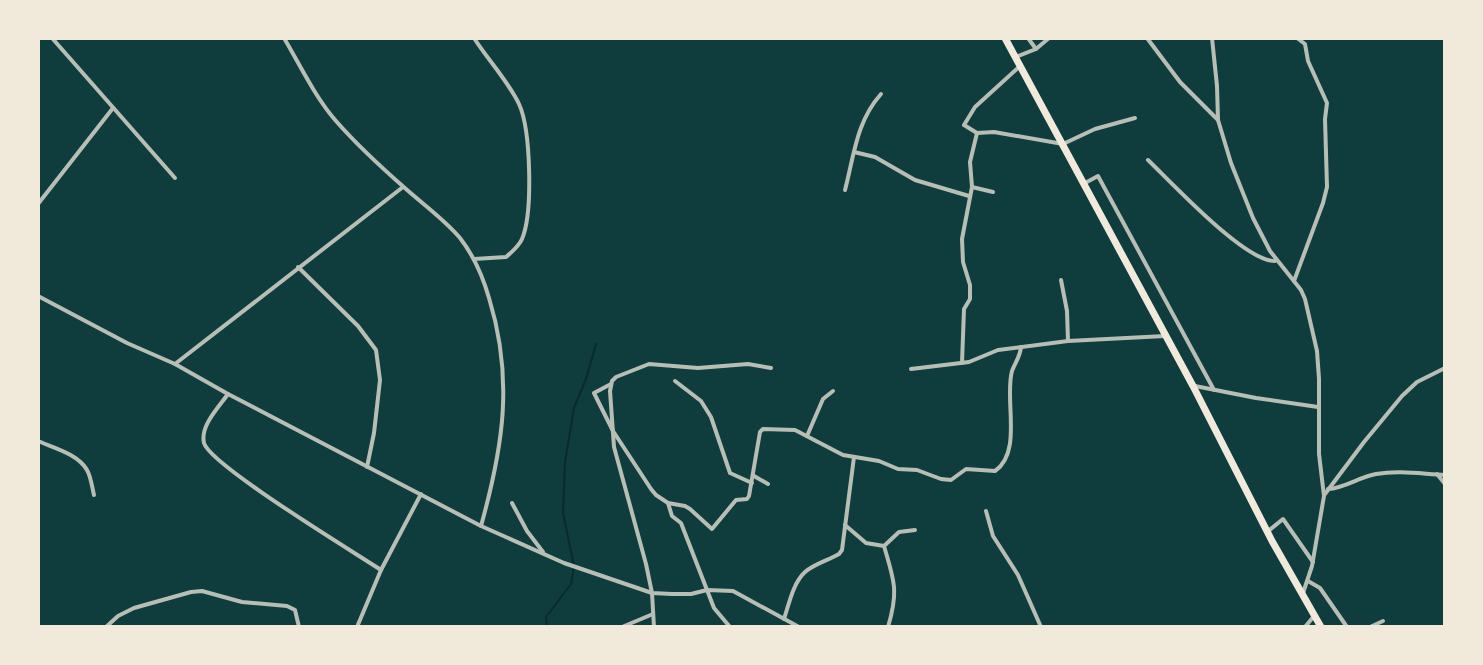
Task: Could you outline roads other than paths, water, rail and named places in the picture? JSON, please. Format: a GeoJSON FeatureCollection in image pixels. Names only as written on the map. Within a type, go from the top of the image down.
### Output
{"type":"FeatureCollection","features":[{"type":"Feature","properties":{"kind":"highway"},"geometry":{"type":"LineString","coordinates":[[1008,40],[1193,386],[1267,532],[1321,627]]}},
{"type":"Feature","properties":{"kind":"street"},"geometry":{"type":"LineString","coordinates":[[52,38],[175,178]]}},
{"type":"Feature","properties":{"kind":"street"},"geometry":{"type":"LineString","coordinates":[[284,38],[335,120],[459,238],[474,259],[492,307],[504,374],[501,437],[481,526]]}},
{"type":"Feature","properties":{"kind":"street"},"geometry":{"type":"LineString","coordinates":[[474,38],[520,107],[527,132],[529,195],[521,241],[506,257],[474,259]]}},
{"type":"Feature","properties":{"kind":"street"},"geometry":{"type":"LineString","coordinates":[[1028,38],[1036,49]]}},
{"type":"Feature","properties":{"kind":"street"},"geometry":{"type":"LineString","coordinates":[[1016,57],[1036,49],[1049,38]]}},
{"type":"Feature","properties":{"kind":"street"},"geometry":{"type":"LineString","coordinates":[[1147,38],[1180,82],[1218,120]]}},
{"type":"Feature","properties":{"kind":"street"},"geometry":{"type":"LineString","coordinates":[[1212,38],[1218,120],[1231,163],[1253,218],[1276,261],[1305,299],[1311,321],[1319,379],[1320,473],[1324,496],[1313,562],[1302,594]]}},
{"type":"Feature","properties":{"kind":"street"},"geometry":{"type":"LineString","coordinates":[[1294,281],[1327,187],[1327,103],[1308,61],[1305,44],[1297,38]]}},
{"type":"Feature","properties":{"kind":"street"},"geometry":{"type":"LineString","coordinates":[[1020,65],[975,107],[964,125],[977,133],[994,132],[1063,144],[1095,129],[1135,118]]}},
{"type":"Feature","properties":{"kind":"street"},"geometry":{"type":"LineString","coordinates":[[845,190],[861,123],[881,94]]}},
{"type":"Feature","properties":{"kind":"street"},"geometry":{"type":"LineString","coordinates":[[38,204],[113,108]]}},
{"type":"Feature","properties":{"kind":"street"},"geometry":{"type":"LineString","coordinates":[[962,363],[964,309],[970,295],[962,239],[972,187],[970,162],[977,133]]}},
{"type":"Feature","properties":{"kind":"street"},"geometry":{"type":"LineString","coordinates":[[854,152],[880,159],[915,180],[969,196]]}},
{"type":"Feature","properties":{"kind":"street"},"geometry":{"type":"LineString","coordinates":[[1148,160],[1229,237],[1261,259],[1276,261]]}},
{"type":"Feature","properties":{"kind":"street"},"geometry":{"type":"LineString","coordinates":[[1083,185],[1098,176],[1214,390]]}},
{"type":"Feature","properties":{"kind":"street"},"geometry":{"type":"LineString","coordinates":[[175,364],[403,187]]}},
{"type":"Feature","properties":{"kind":"street"},"geometry":{"type":"LineString","coordinates":[[972,187],[993,192]]}},
{"type":"Feature","properties":{"kind":"street"},"geometry":{"type":"LineString","coordinates":[[298,267],[358,326],[376,350],[380,380],[367,467]]}},
{"type":"Feature","properties":{"kind":"street"},"geometry":{"type":"LineString","coordinates":[[1061,280],[1067,311],[1068,341]]}},
{"type":"Feature","properties":{"kind":"street"},"geometry":{"type":"LineString","coordinates":[[38,296],[127,343],[175,364],[481,526],[544,554],[652,593],[733,591],[799,627]]}},
{"type":"Feature","properties":{"kind":"street"},"geometry":{"type":"LineString","coordinates":[[911,369],[962,363],[998,350],[1021,347],[1068,341],[1165,336]]}},
{"type":"Feature","properties":{"kind":"street"},"geometry":{"type":"LineString","coordinates":[[771,368],[748,364],[698,368],[649,364],[616,377],[611,384],[594,393],[613,431],[656,495],[668,503],[685,506],[712,529],[736,500],[749,496],[761,430],[795,430],[837,453],[879,461],[904,470],[922,471],[941,479],[951,480],[966,469],[995,471],[1004,463],[1009,448],[1013,371],[1020,358],[1021,347]]}},
{"type":"Feature","properties":{"kind":"street"},"geometry":{"type":"LineString","coordinates":[[1324,496],[1402,396],[1417,382],[1445,368]]}},
{"type":"Feature","properties":{"kind":"street"},"geometry":{"type":"LineString","coordinates":[[675,381],[701,401],[711,417],[730,473],[752,483]]}},
{"type":"Feature","properties":{"kind":"street"},"geometry":{"type":"LineString","coordinates":[[611,384],[614,447],[643,550],[652,593],[654,627]]}},
{"type":"Feature","properties":{"kind":"street"},"geometry":{"type":"LineString","coordinates":[[1193,386],[1318,407]]}},
{"type":"Feature","properties":{"kind":"street"},"geometry":{"type":"LineString","coordinates":[[807,436],[823,399],[833,391]]}},
{"type":"Feature","properties":{"kind":"street"},"geometry":{"type":"LineString","coordinates":[[228,394],[203,434],[207,449],[233,473],[381,570]]}},
{"type":"Feature","properties":{"kind":"street"},"geometry":{"type":"LineString","coordinates":[[38,441],[69,454],[81,463],[88,471],[94,495]]}},
{"type":"Feature","properties":{"kind":"street"},"geometry":{"type":"LineString","coordinates":[[784,619],[797,584],[806,571],[842,550],[854,457]]}},
{"type":"Feature","properties":{"kind":"street"},"geometry":{"type":"LineString","coordinates":[[1328,489],[1343,487],[1378,473],[1445,475]]}},
{"type":"Feature","properties":{"kind":"street"},"geometry":{"type":"LineString","coordinates":[[1437,474],[1445,484]]}},
{"type":"Feature","properties":{"kind":"street"},"geometry":{"type":"LineString","coordinates":[[754,476],[768,484]]}},
{"type":"Feature","properties":{"kind":"street"},"geometry":{"type":"LineString","coordinates":[[357,627],[381,570],[421,494]]}},
{"type":"Feature","properties":{"kind":"street"},"geometry":{"type":"LineString","coordinates":[[512,503],[544,554]]}},
{"type":"Feature","properties":{"kind":"street"},"geometry":{"type":"LineString","coordinates":[[668,503],[672,516],[681,523],[718,614],[730,627]]}},
{"type":"Feature","properties":{"kind":"street"},"geometry":{"type":"LineString","coordinates":[[986,511],[993,536],[1018,575],[1041,627]]}},
{"type":"Feature","properties":{"kind":"street"},"geometry":{"type":"LineString","coordinates":[[1267,532],[1283,519],[1313,562]]}},
{"type":"Feature","properties":{"kind":"street"},"geometry":{"type":"LineString","coordinates":[[845,525],[866,543],[884,546]]}},
{"type":"Feature","properties":{"kind":"street"},"geometry":{"type":"LineString","coordinates":[[884,546],[899,532],[915,530]]}},
{"type":"Feature","properties":{"kind":"street"},"geometry":{"type":"LineString","coordinates":[[884,546],[895,582],[888,627]]}},
{"type":"Feature","properties":{"kind":"street"},"geometry":{"type":"LineString","coordinates":[[1307,581],[1320,588],[1347,627]]}},
{"type":"Feature","properties":{"kind":"street"},"geometry":{"type":"LineString","coordinates":[[106,627],[134,608],[202,591],[242,602],[287,606],[295,610],[299,627]]}},
{"type":"Feature","properties":{"kind":"street"},"geometry":{"type":"LineString","coordinates":[[622,627],[653,614]]}},
{"type":"Feature","properties":{"kind":"street"},"geometry":{"type":"LineString","coordinates":[[1305,627],[1314,616]]}},
{"type":"Feature","properties":{"kind":"street"},"geometry":{"type":"LineString","coordinates":[[1370,627],[1383,621]]}},
{"type":"Feature","properties":{"kind":"waterway"},"geometry":{"type":"LineString","coordinates":[[547,627],[546,617],[571,584],[574,566],[563,513],[565,462],[574,408],[596,344]]}}]}
